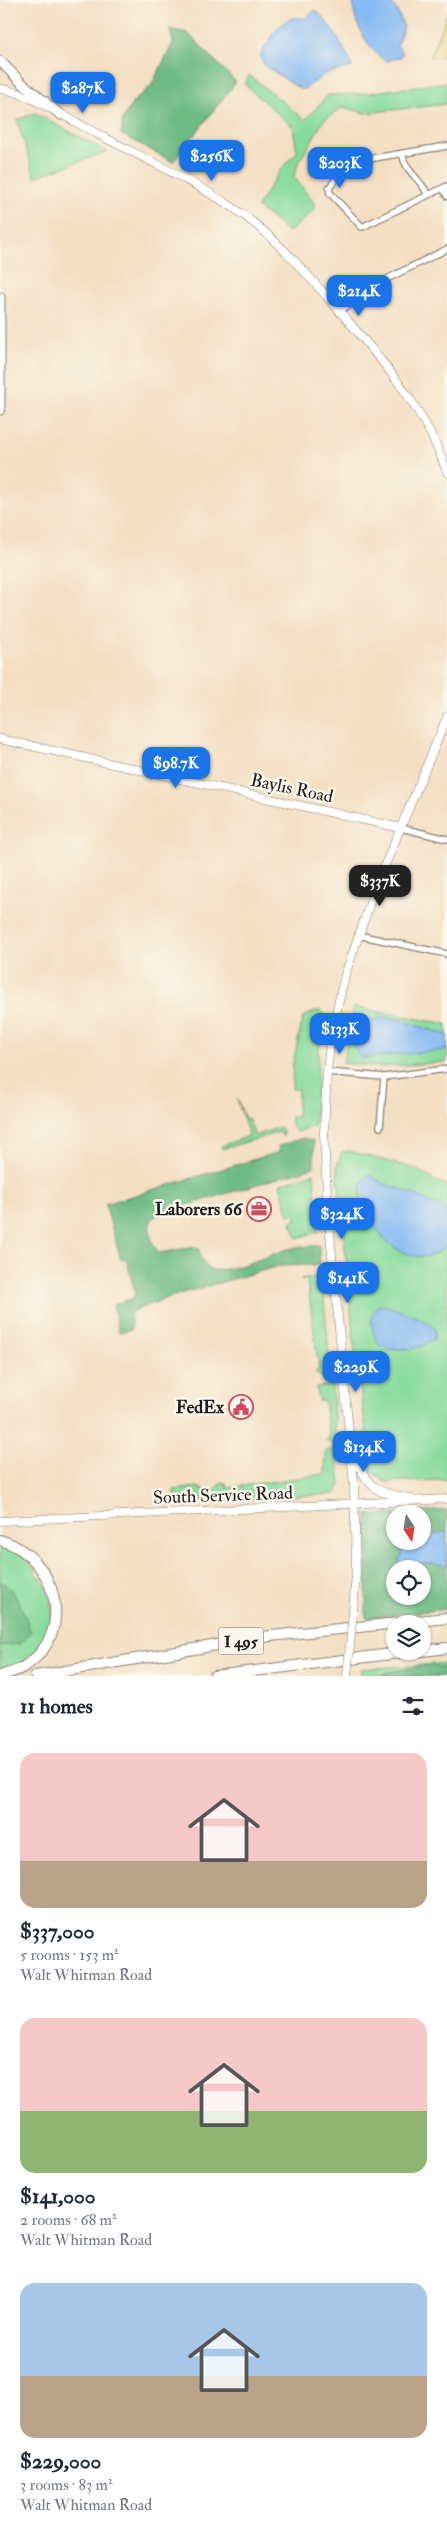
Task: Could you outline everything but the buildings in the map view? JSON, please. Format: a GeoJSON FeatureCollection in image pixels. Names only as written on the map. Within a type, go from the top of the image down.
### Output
{"type":"FeatureCollection","features":[{"type":"Feature","properties":{"kind":"highway"},"geometry":{"type":"LineString","coordinates":[[0,1540],[18,1546],[33,1557],[43,1569],[54,1596],[55,1610],[53,1627],[37,1657],[24,1667],[0,1676]]}},
{"type":"Feature","properties":{"kind":"highway","name":"I 495"},"geometry":{"type":"LineString","coordinates":[[36,1676],[270,1636],[447,1618]]}},
{"type":"Feature","properties":{"kind":"highway"},"geometry":{"type":"LineString","coordinates":[[431,1650],[447,1648]]}},
{"type":"Feature","properties":{"kind":"highway","name":"I 495"},"geometry":{"type":"LineString","coordinates":[[214,1676],[386,1654]]}},
{"type":"Feature","properties":{"kind":"main road"},"geometry":{"type":"LineString","coordinates":[[0,61],[21,82],[61,115]]}},
{"type":"Feature","properties":{"kind":"main road"},"geometry":{"type":"LineString","coordinates":[[0,89],[14,92],[61,115],[195,185],[241,213],[286,252],[400,383],[434,440],[447,472]]}},
{"type":"Feature","properties":{"kind":"main road"},"geometry":{"type":"LineString","coordinates":[[0,297],[0,410]]}},
{"type":"Feature","properties":{"kind":"main road"},"geometry":{"type":"LineString","coordinates":[[347,1676],[356,1573],[354,1505],[350,1443],[328,1213],[324,1134],[327,1072],[331,1036],[342,987],[358,935],[447,717]]}},
{"type":"Feature","properties":{"kind":"main road","name":"Baylis Road"},"geometry":{"type":"LineString","coordinates":[[0,739],[401,828]]}},
{"type":"Feature","properties":{"kind":"main road"},"geometry":{"type":"LineString","coordinates":[[350,1443],[367,1482],[379,1492],[430,1500]]}},
{"type":"Feature","properties":{"kind":"main road","name":"South Service Road"},"geometry":{"type":"LineString","coordinates":[[0,1521],[447,1499]]}},
{"type":"Feature","properties":{"kind":"street"},"geometry":{"type":"LineString","coordinates":[[447,146],[356,160],[345,167],[329,188],[330,193],[362,227],[445,187],[447,196]]}},
{"type":"Feature","properties":{"kind":"street"},"geometry":{"type":"LineString","coordinates":[[402,153],[407,170],[424,186],[428,195]]}},
{"type":"Feature","properties":{"kind":"street"},"geometry":{"type":"LineString","coordinates":[[339,312],[377,284],[447,249]]}},
{"type":"Feature","properties":{"kind":"street"},"geometry":{"type":"LineString","coordinates":[[401,828],[447,838]]}},
{"type":"Feature","properties":{"kind":"street"},"geometry":{"type":"LineString","coordinates":[[358,935],[447,954]]}},
{"type":"Feature","properties":{"kind":"street"},"geometry":{"type":"LineString","coordinates":[[327,1072],[384,1077],[447,1070]]}},
{"type":"Feature","properties":{"kind":"street"},"geometry":{"type":"LineString","coordinates":[[380,1127],[384,1077]]}},
{"type":"Feature","properties":{"kind":"green space"},"geometry":{"type":"Polygon","coordinates":[[[170,29],[188,33],[236,82],[173,162],[121,134],[123,118],[134,101],[151,86],[173,43],[170,29]]]}},
{"type":"Feature","properties":{"kind":"green space"},"geometry":{"type":"Polygon","coordinates":[[[249,75],[305,120],[328,95],[361,94],[447,82],[447,104],[365,113],[343,107],[323,121],[297,166],[294,177],[315,204],[314,210],[289,232],[257,207],[282,168],[297,152],[293,127],[245,85],[249,75]]]}},
{"type":"Feature","properties":{"kind":"green space"},"geometry":{"type":"Polygon","coordinates":[[[35,113],[107,152],[35,177],[17,120],[35,113]]]}},
{"type":"Feature","properties":{"kind":"green space"},"geometry":{"type":"Polygon","coordinates":[[[353,1007],[447,1024],[447,1062],[380,1067],[343,1063],[353,1007]]]}},
{"type":"Feature","properties":{"kind":"green space"},"geometry":{"type":"Polygon","coordinates":[[[319,1010],[324,1013],[319,1050],[314,1126],[297,1132],[291,1126],[291,1117],[297,1117],[298,1089],[292,1089],[293,1063],[303,1017],[319,1010]]]}},
{"type":"Feature","properties":{"kind":"green space"},"geometry":{"type":"Polygon","coordinates":[[[237,1099],[245,1119],[248,1118],[255,1136],[280,1127],[283,1131],[283,1137],[280,1132],[222,1149],[221,1146],[249,1136],[237,1099]]]}},
{"type":"Feature","properties":{"kind":"green space"},"geometry":{"type":"Polygon","coordinates":[[[303,1138],[314,1141],[314,1167],[162,1213],[151,1221],[150,1233],[159,1253],[194,1247],[199,1249],[201,1259],[210,1270],[230,1269],[292,1248],[319,1245],[320,1265],[279,1266],[176,1295],[130,1312],[132,1329],[119,1332],[113,1305],[133,1298],[135,1292],[126,1258],[121,1260],[105,1204],[279,1152],[278,1146],[303,1138]]]}},
{"type":"Feature","properties":{"kind":"green space"},"geometry":{"type":"Polygon","coordinates":[[[349,1151],[416,1169],[437,1182],[447,1185],[447,1480],[385,1482],[372,1471],[355,1353],[337,1165],[342,1152],[349,1151]]]}},
{"type":"Feature","properties":{"kind":"green space"},"geometry":{"type":"Polygon","coordinates":[[[314,1173],[318,1232],[297,1238],[291,1222],[296,1220],[296,1216],[294,1214],[289,1215],[280,1184],[314,1173]]]}},
{"type":"Feature","properties":{"kind":"green space"},"geometry":{"type":"Polygon","coordinates":[[[322,1276],[331,1377],[320,1376],[315,1371],[319,1370],[307,1279],[301,1279],[322,1276]]]}},
{"type":"Feature","properties":{"kind":"green space"},"geometry":{"type":"Polygon","coordinates":[[[332,1385],[336,1442],[330,1443],[325,1440],[329,1439],[324,1400],[318,1401],[316,1387],[332,1385]]]}},
{"type":"Feature","properties":{"kind":"green space"},"geometry":{"type":"Polygon","coordinates":[[[337,1448],[341,1485],[335,1494],[177,1502],[174,1490],[197,1487],[209,1492],[215,1490],[221,1482],[226,1483],[227,1488],[325,1474],[326,1451],[337,1448]]]}},
{"type":"Feature","properties":{"kind":"green space"},"geometry":{"type":"Polygon","coordinates":[[[447,1510],[447,1609],[366,1618],[367,1515],[386,1514],[386,1550],[431,1550],[431,1511],[447,1510]]]}},
{"type":"Feature","properties":{"kind":"green space"},"geometry":{"type":"Polygon","coordinates":[[[0,1544],[25,1556],[50,1592],[52,1616],[43,1643],[23,1664],[0,1672],[0,1544]]]}},
{"type":"Feature","properties":{"kind":"green space"},"geometry":{"type":"Polygon","coordinates":[[[0,1582],[5,1584],[15,1596],[31,1633],[19,1644],[0,1646],[0,1582]]]}},
{"type":"Feature","properties":{"kind":"green space"},"geometry":{"type":"Polygon","coordinates":[[[447,1663],[447,1676],[361,1676],[361,1669],[447,1663]]]}},
{"type":"Feature","properties":{"kind":"green space"},"geometry":{"type":"Polygon","coordinates":[[[424,1666],[447,1667],[447,1676],[381,1676],[384,1673],[424,1666]]]}},
{"type":"Feature","properties":{"kind":"sand"},"geometry":{"type":"Polygon","coordinates":[[[447,14],[447,56],[430,57],[447,14]]]}},
{"type":"Feature","properties":{"kind":"water"},"geometry":{"type":"Polygon","coordinates":[[[354,0],[390,2],[397,10],[404,27],[397,45],[403,54],[401,57],[387,61],[374,52],[358,25],[353,7],[354,0]]]}},
{"type":"Feature","properties":{"kind":"water"},"geometry":{"type":"Polygon","coordinates":[[[315,10],[336,36],[347,54],[352,67],[325,74],[305,89],[300,89],[264,65],[260,56],[282,24],[293,18],[305,18],[315,10]]]}},
{"type":"Feature","properties":{"kind":"water"},"geometry":{"type":"Polygon","coordinates":[[[379,1018],[393,1018],[447,1035],[447,1050],[363,1058],[357,1053],[355,1047],[357,1035],[366,1024],[379,1018]]]}},
{"type":"Feature","properties":{"kind":"water"},"geometry":{"type":"Polygon","coordinates":[[[369,1175],[383,1183],[416,1195],[447,1211],[447,1245],[433,1254],[418,1256],[402,1252],[388,1242],[366,1221],[362,1210],[360,1196],[362,1184],[369,1175]]]}},
{"type":"Feature","properties":{"kind":"water"},"geometry":{"type":"Polygon","coordinates":[[[380,1305],[401,1311],[427,1322],[435,1330],[434,1339],[410,1349],[380,1347],[373,1331],[372,1318],[376,1308],[380,1305]]]}},
{"type":"Feature","properties":{"kind":"water"},"geometry":{"type":"Polygon","coordinates":[[[447,1531],[447,1565],[431,1564],[431,1560],[399,1560],[402,1556],[402,1550],[431,1550],[431,1535],[447,1531]]]}},
{"type":"Feature","properties":{"kind":"place","name":"Laborers 66"},"geometry":{"type":"Point","coordinates":[259,1209]}},
{"type":"Feature","properties":{"kind":"place","name":"FedEx"},"geometry":{"type":"Point","coordinates":[241,1407]}}]}
